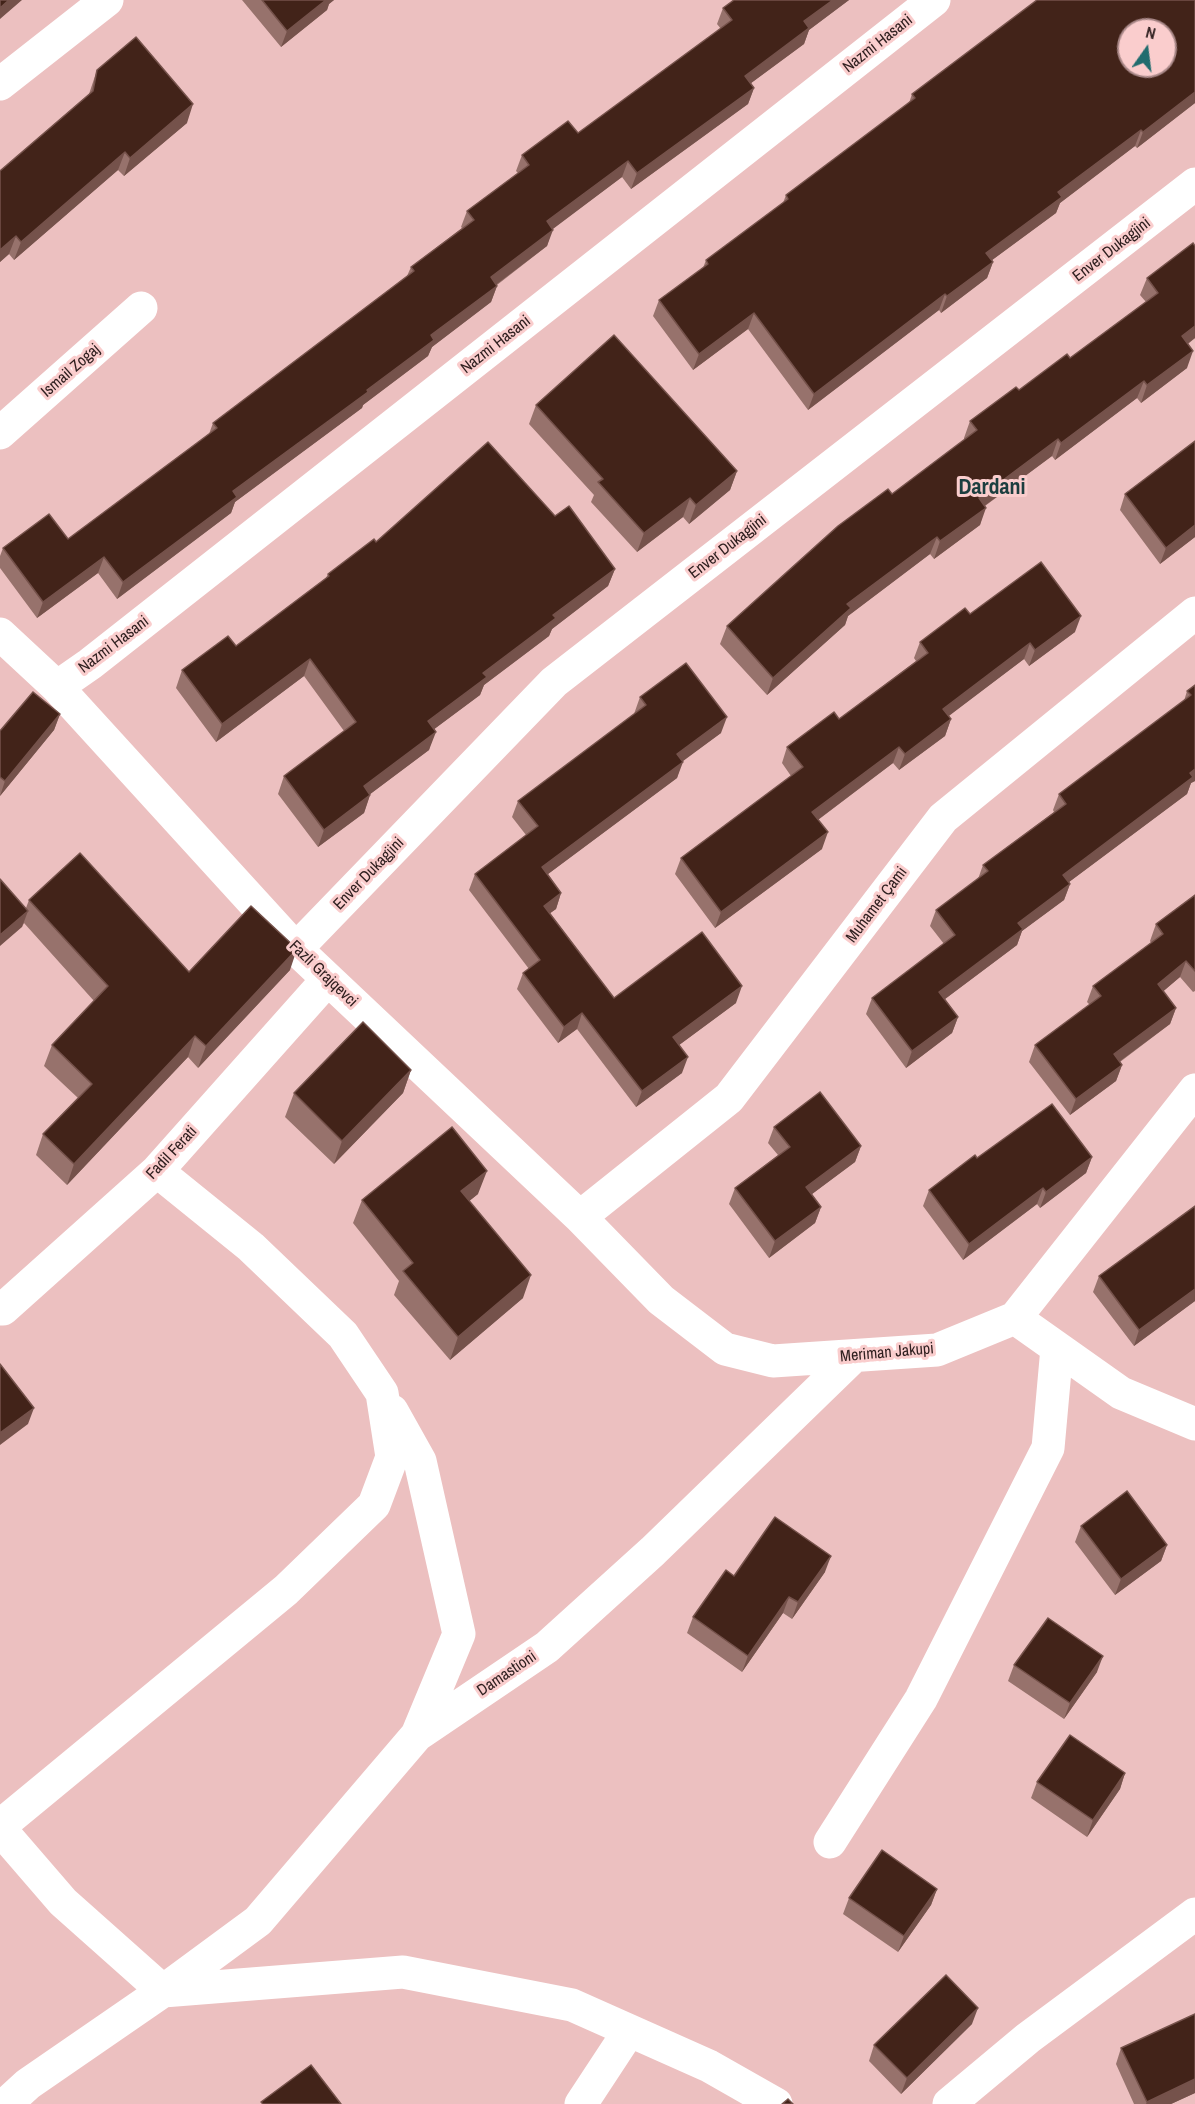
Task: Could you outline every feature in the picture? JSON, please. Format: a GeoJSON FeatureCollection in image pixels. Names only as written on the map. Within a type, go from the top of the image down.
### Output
{"type":"FeatureCollection","features":[{"type":"Feature","properties":{"kind":"street"},"geometry":{"type":"LineString","coordinates":[[0,84],[107,0]]}},
{"type":"Feature","properties":{"kind":"street","name":"Nazmi Hasani"},"geometry":{"type":"LineString","coordinates":[[57,687],[90,664],[934,0]]}},
{"type":"Feature","properties":{"kind":"street","name":"Enver Dukagjini"},"geometry":{"type":"LineString","coordinates":[[296,950],[554,682],[1195,184]]}},
{"type":"Feature","properties":{"kind":"street","name":"Ismail Zogaj"},"geometry":{"type":"LineString","coordinates":[[0,433],[141,308]]}},
{"type":"Feature","properties":{"kind":"street","name":"Muhamet Çami"},"geometry":{"type":"LineString","coordinates":[[580,1217],[729,1098],[943,818],[1195,613]]}},
{"type":"Feature","properties":{"kind":"street","name":"Fazli Grajqevci"},"geometry":{"type":"LineString","coordinates":[[0,634],[57,687],[296,950],[580,1217],[661,1300]]}},
{"type":"Feature","properties":{"kind":"street","name":"Fadil Ferati"},"geometry":{"type":"LineString","coordinates":[[0,1309],[3,1309],[157,1171],[328,979]]}},
{"type":"Feature","properties":{"kind":"street","name":"Meriman Jakupi"},"geometry":{"type":"LineString","coordinates":[[661,1300],[724,1349],[774,1361],[937,1350],[1015,1318],[1195,1090]]}},
{"type":"Feature","properties":{"kind":"street"},"geometry":{"type":"LineString","coordinates":[[157,1171],[251,1247],[343,1335],[382,1393],[420,1461],[459,1634],[417,1735]]}},
{"type":"Feature","properties":{"kind":"street"},"geometry":{"type":"LineString","coordinates":[[1015,1318],[1120,1393],[1195,1425]]}},
{"type":"Feature","properties":{"kind":"street"},"geometry":{"type":"LineString","coordinates":[[830,1842],[921,1699],[1048,1448],[1057,1348]]}},
{"type":"Feature","properties":{"kind":"street","name":"Damastioni"},"geometry":{"type":"LineString","coordinates":[[6,2104],[28,2084],[163,1991],[258,1920],[417,1735],[547,1647],[653,1551],[854,1356]]}},
{"type":"Feature","properties":{"kind":"street"},"geometry":{"type":"LineString","coordinates":[[382,1393],[392,1457],[374,1505],[286,1590],[0,1828],[63,1902],[163,1991],[403,1972],[572,2005],[709,2066],[776,2104]]}},
{"type":"Feature","properties":{"kind":"street"},"geometry":{"type":"LineString","coordinates":[[949,2104],[1028,2038],[1195,1914]]}},
{"type":"Feature","properties":{"kind":"street"},"geometry":{"type":"LineString","coordinates":[[581,2104],[629,2031]]}},
{"type":"Feature","properties":{"kind":"building"},"geometry":{"type":"Polygon","coordinates":[[[0,0],[9,0],[0,8],[0,0]]]}},
{"type":"Feature","properties":{"kind":"building"},"geometry":{"type":"Polygon","coordinates":[[[262,0],[326,0],[287,31],[262,0]]]}},
{"type":"Feature","properties":{"kind":"building"},"geometry":{"type":"Polygon","coordinates":[[[734,0],[833,0],[804,21],[809,28],[745,76],[754,88],[637,173],[628,161],[547,221],[553,230],[491,277],[497,286],[431,335],[434,340],[367,390],[368,392],[233,491],[237,497],[123,582],[104,557],[43,602],[3,548],[49,514],[68,539],[217,428],[213,423],[414,271],[411,267],[474,220],[467,211],[529,165],[522,155],[568,121],[578,133],[732,20],[723,8],[734,0]]]}},
{"type":"Feature","properties":{"kind":"building"},"geometry":{"type":"Polygon","coordinates":[[[1037,0],[1195,0],[1195,92],[1058,192],[1062,197],[986,253],[993,262],[947,296],[945,294],[814,394],[754,313],[699,354],[659,300],[708,264],[706,260],[788,199],[786,195],[915,98],[912,94],[1037,0]]]}},
{"type":"Feature","properties":{"kind":"building"},"geometry":{"type":"Polygon","coordinates":[[[136,37],[193,104],[130,158],[125,152],[21,242],[16,236],[0,250],[0,171],[93,91],[97,70],[136,37]]]}},
{"type":"Feature","properties":{"kind":"building"},"geometry":{"type":"Polygon","coordinates":[[[1193,243],[1195,246],[1195,326],[1182,336],[1193,351],[1147,385],[1144,381],[1061,443],[1058,439],[979,498],[986,508],[940,541],[937,537],[847,604],[851,608],[773,678],[727,626],[838,526],[888,489],[892,494],[977,430],[970,421],[1016,387],[1019,390],[1067,354],[1070,358],[1158,293],[1147,278],[1193,243]]]}},
{"type":"Feature","properties":{"kind":"building"},"geometry":{"type":"Polygon","coordinates":[[[614,335],[737,471],[696,505],[690,498],[644,533],[598,482],[603,479],[536,405],[614,335]]]}},
{"type":"Feature","properties":{"kind":"building"},"geometry":{"type":"Polygon","coordinates":[[[1195,441],[1195,525],[1166,548],[1125,494],[1195,441]]]}},
{"type":"Feature","properties":{"kind":"building"},"geometry":{"type":"Polygon","coordinates":[[[488,442],[555,516],[569,506],[615,569],[553,615],[556,618],[483,673],[487,677],[428,721],[436,732],[364,786],[370,795],[324,830],[284,776],[356,722],[310,659],[222,724],[182,670],[228,636],[236,646],[374,539],[376,542],[488,442]]]}},
{"type":"Feature","properties":{"kind":"building"},"geometry":{"type":"Polygon","coordinates":[[[1041,562],[1081,616],[1035,650],[1030,643],[943,709],[951,719],[905,754],[899,747],[812,812],[828,832],[721,912],[681,858],[803,767],[787,747],[834,712],[839,719],[928,653],[920,642],[965,608],[970,614],[1041,562]]]}},
{"type":"Feature","properties":{"kind":"building"},"geometry":{"type":"Polygon","coordinates":[[[686,663],[727,717],[677,754],[683,762],[542,867],[561,893],[544,906],[614,998],[702,932],[742,986],[673,1037],[688,1057],[642,1091],[582,1013],[564,1027],[523,973],[540,960],[475,874],[538,826],[518,801],[646,705],[640,697],[686,663]]]}},
{"type":"Feature","properties":{"kind":"building"},"geometry":{"type":"Polygon","coordinates":[[[1195,685],[1195,769],[1190,773],[1193,777],[1063,875],[1070,884],[1018,923],[1023,929],[939,992],[958,1017],[912,1051],[872,998],[955,935],[936,910],[988,871],[983,865],[1066,804],[1059,794],[1191,695],[1187,691],[1195,685]]]}},
{"type":"Feature","properties":{"kind":"building"},"geometry":{"type":"Polygon","coordinates":[[[33,692],[60,714],[5,781],[0,777],[0,731],[33,692]]]}},
{"type":"Feature","properties":{"kind":"building"},"geometry":{"type":"Polygon","coordinates":[[[80,853],[189,972],[251,906],[297,949],[206,1046],[195,1036],[74,1164],[43,1134],[92,1084],[52,1045],[108,986],[29,900],[80,853]]]}},
{"type":"Feature","properties":{"kind":"building"},"geometry":{"type":"Polygon","coordinates":[[[0,879],[28,911],[0,935],[0,879]]]}},
{"type":"Feature","properties":{"kind":"building"},"geometry":{"type":"Polygon","coordinates":[[[1195,895],[1195,971],[1186,961],[1158,984],[1176,1008],[1114,1054],[1122,1065],[1076,1099],[1035,1045],[1101,996],[1093,986],[1163,934],[1156,924],[1195,895]]]}},
{"type":"Feature","properties":{"kind":"building"},"geometry":{"type":"Polygon","coordinates":[[[363,1022],[411,1070],[342,1141],[294,1093],[363,1022]]]}},
{"type":"Feature","properties":{"kind":"building"},"geometry":{"type":"Polygon","coordinates":[[[820,1092],[861,1146],[806,1187],[821,1207],[775,1241],[735,1188],[790,1147],[774,1127],[820,1092]]]}},
{"type":"Feature","properties":{"kind":"building"},"geometry":{"type":"Polygon","coordinates":[[[1052,1104],[1092,1157],[1046,1192],[1043,1188],[969,1244],[929,1190],[975,1155],[977,1158],[1052,1104]]]}},
{"type":"Feature","properties":{"kind":"building"},"geometry":{"type":"Polygon","coordinates":[[[452,1127],[487,1171],[461,1191],[531,1275],[458,1337],[403,1271],[413,1263],[362,1200],[452,1127]]]}},
{"type":"Feature","properties":{"kind":"building"},"geometry":{"type":"Polygon","coordinates":[[[1195,1206],[1195,1289],[1139,1330],[1099,1276],[1195,1206]]]}},
{"type":"Feature","properties":{"kind":"building"},"geometry":{"type":"Polygon","coordinates":[[[0,1364],[34,1408],[0,1433],[0,1364]]]}},
{"type":"Feature","properties":{"kind":"building"},"geometry":{"type":"Polygon","coordinates":[[[1127,1491],[1167,1545],[1121,1579],[1081,1526],[1127,1491]]]}},
{"type":"Feature","properties":{"kind":"building"},"geometry":{"type":"Polygon","coordinates":[[[775,1517],[831,1556],[798,1602],[789,1597],[748,1656],[693,1617],[726,1570],[734,1576],[775,1517]]]}},
{"type":"Feature","properties":{"kind":"building"},"geometry":{"type":"Polygon","coordinates":[[[1048,1618],[1103,1656],[1070,1703],[1014,1665],[1048,1618]]]}},
{"type":"Feature","properties":{"kind":"building"},"geometry":{"type":"Polygon","coordinates":[[[1070,1735],[1125,1773],[1093,1820],[1037,1782],[1070,1735]]]}},
{"type":"Feature","properties":{"kind":"building"},"geometry":{"type":"Polygon","coordinates":[[[882,1850],[937,1889],[904,1936],[849,1898],[882,1850]]]}},
{"type":"Feature","properties":{"kind":"building"},"geometry":{"type":"Polygon","coordinates":[[[946,1975],[978,2008],[907,2078],[874,2045],[946,1975]]]}},
{"type":"Feature","properties":{"kind":"building"},"geometry":{"type":"Polygon","coordinates":[[[1195,2014],[1195,2079],[1147,2102],[1121,2048],[1195,2014]]]}},
{"type":"Feature","properties":{"kind":"building"},"geometry":{"type":"Polygon","coordinates":[[[311,2065],[341,2104],[263,2104],[261,2102],[311,2065]]]}},
{"type":"Feature","properties":{"kind":"building"},"geometry":{"type":"Polygon","coordinates":[[[788,2099],[793,2104],[782,2104],[788,2099]]]}},
{"type":"Feature","properties":{"kind":"district","name":"Dardani"},"geometry":{"type":"Point","coordinates":[992,488]}}]}
